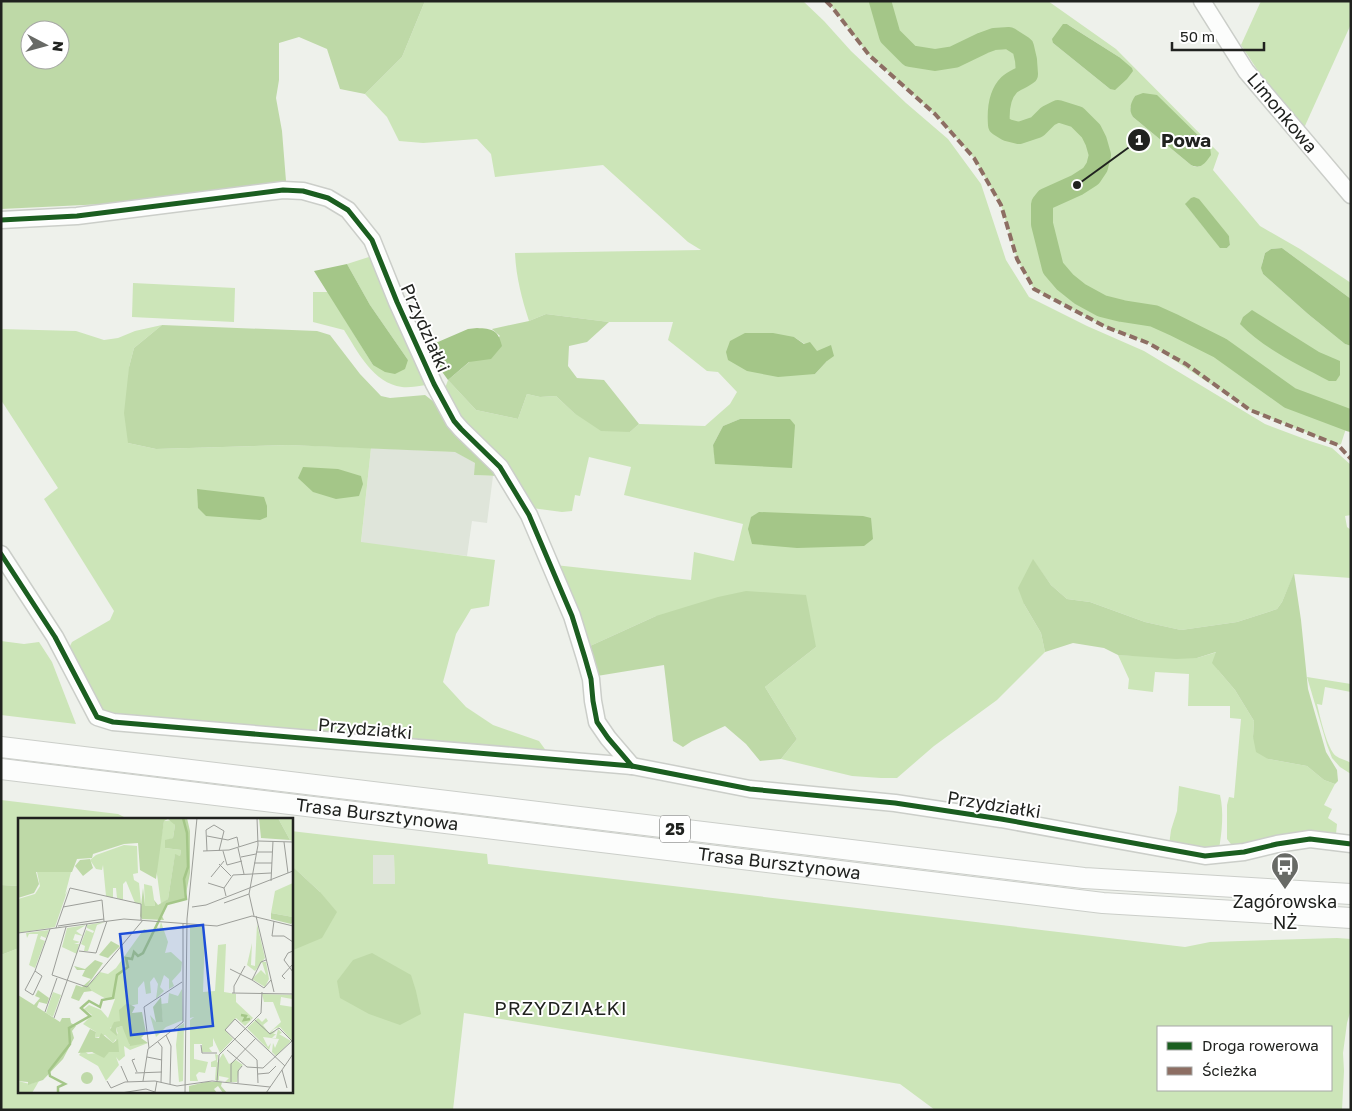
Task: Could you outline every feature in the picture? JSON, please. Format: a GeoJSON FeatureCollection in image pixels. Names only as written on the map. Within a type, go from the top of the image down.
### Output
{"type":"FeatureCollection","features":[{"type":"Feature","properties":{"kind":"main road","name":"Trasa Bursztynowa"},"geometry":{"type":"LineString","coordinates":[[1,747],[1041,874],[1351,894]]}},
{"type":"Feature","properties":{"kind":"main road","name":"Trasa Bursztynowa"},"geometry":{"type":"LineString","coordinates":[[1,769],[1103,903],[1351,918]]}},
{"type":"Feature","properties":{"kind":"street","name":"Limonkowa"},"geometry":{"type":"LineString","coordinates":[[1202,1],[1246,71],[1351,195]]}},
{"type":"Feature","properties":{"kind":"street","name":"Przydziałki"},"geometry":{"type":"LineString","coordinates":[[1,220],[76,216],[283,190],[303,191],[328,198],[348,210],[372,240],[397,302],[430,375],[454,421],[500,467],[529,515],[572,616],[591,679],[593,701],[598,722],[608,738],[632,766]]}},
{"type":"Feature","properties":{"kind":"street","name":"Przydziałki"},"geometry":{"type":"LineString","coordinates":[[1,554],[55,637],[97,717],[113,722],[632,766],[750,789],[895,803],[1000,819],[1205,856],[1244,852],[1310,839],[1351,844]]}},
{"type":"Feature","properties":{"kind":"shaded area"},"geometry":{"type":"Polygon","coordinates":[[[1,1],[425,1],[402,57],[365,94],[340,89],[327,49],[299,37],[279,43],[279,80],[276,98],[282,131],[286,181],[189,197],[125,203],[1,209],[1,1]]]}},
{"type":"Feature","properties":{"kind":"shaded area"},"geometry":{"type":"Polygon","coordinates":[[[425,1],[803,1],[851,51],[906,103],[948,139],[981,184],[1006,260],[1029,297],[1087,326],[1144,351],[1265,424],[1332,448],[1351,465],[1351,515],[1345,516],[1347,527],[1351,530],[1351,578],[1294,574],[1277,609],[1237,622],[1181,630],[1145,622],[1090,602],[1067,599],[1051,585],[1033,560],[1024,604],[1041,633],[1045,652],[997,700],[934,746],[897,778],[852,776],[781,759],[797,739],[765,687],[816,647],[656,616],[590,646],[555,565],[691,580],[694,552],[734,561],[743,524],[624,495],[631,467],[589,457],[580,496],[575,495],[572,511],[562,512],[532,508],[462,424],[444,391],[448,380],[476,410],[518,419],[527,394],[540,397],[556,396],[574,413],[630,432],[639,424],[705,426],[730,404],[737,392],[718,372],[707,371],[668,340],[673,322],[609,322],[546,314],[529,321],[520,288],[515,253],[701,250],[688,242],[603,165],[495,177],[491,154],[477,139],[423,143],[399,141],[387,117],[365,94],[402,57],[425,1]],[[794,337],[815,374],[827,361],[794,337]],[[740,419],[723,426],[713,445],[716,464],[790,419],[740,419]]]}},
{"type":"Feature","properties":{"kind":"shaded area"},"geometry":{"type":"Polygon","coordinates":[[[825,1],[1048,1],[1116,49],[1219,153],[1213,170],[1260,226],[1300,249],[1351,283],[1351,299],[1282,248],[1271,249],[1265,253],[1262,266],[1263,274],[1308,314],[1345,344],[1351,346],[1351,413],[1341,444],[1338,445],[1250,410],[1148,343],[1106,327],[1034,289],[1017,259],[1001,205],[974,158],[935,114],[869,55],[832,7],[825,1]],[[1067,24],[1053,43],[1110,89],[1119,57],[1067,24]],[[1135,96],[1130,108],[1133,117],[1191,165],[1200,167],[1135,96]],[[1187,202],[1186,205],[1206,230],[1227,248],[1230,245],[1229,236],[1187,202]]]}},
{"type":"Feature","properties":{"kind":"shaded area"},"geometry":{"type":"Polygon","coordinates":[[[1261,1],[1351,1],[1351,24],[1304,128],[1279,103],[1241,45],[1261,1]]]}},
{"type":"Feature","properties":{"kind":"shaded area"},"geometry":{"type":"Polygon","coordinates":[[[1063,24],[1067,24],[1119,57],[1132,68],[1133,71],[1127,79],[1115,90],[1110,89],[1053,43],[1052,39],[1063,24]]]}},
{"type":"Feature","properties":{"kind":"shaded area"},"geometry":{"type":"Polygon","coordinates":[[[1143,93],[1157,95],[1210,147],[1211,155],[1207,161],[1197,167],[1191,165],[1133,117],[1130,109],[1132,101],[1135,96],[1143,93]]]}},
{"type":"Feature","properties":{"kind":"shaded area"},"geometry":{"type":"Polygon","coordinates":[[[1194,197],[1199,199],[1229,236],[1230,245],[1227,248],[1220,248],[1185,204],[1194,197]]]}},
{"type":"Feature","properties":{"kind":"shaded area"},"geometry":{"type":"Polygon","coordinates":[[[1282,248],[1351,299],[1351,346],[1345,344],[1308,314],[1263,274],[1261,268],[1265,253],[1271,249],[1282,248]]]}},
{"type":"Feature","properties":{"kind":"shaded area"},"geometry":{"type":"Polygon","coordinates":[[[372,256],[426,385],[402,387],[383,380],[367,365],[344,330],[313,322],[313,292],[328,292],[373,365],[408,360],[370,305],[347,264],[372,256]]]}},
{"type":"Feature","properties":{"kind":"shaded area"},"geometry":{"type":"Polygon","coordinates":[[[347,264],[370,305],[408,360],[405,369],[395,374],[385,372],[373,365],[314,271],[347,264]]]}},
{"type":"Feature","properties":{"kind":"shaded area"},"geometry":{"type":"Polygon","coordinates":[[[133,283],[235,288],[234,322],[132,317],[133,283]]]}},
{"type":"Feature","properties":{"kind":"shaded area"},"geometry":{"type":"Polygon","coordinates":[[[1252,310],[1319,352],[1340,361],[1340,375],[1336,381],[1329,381],[1294,363],[1249,333],[1240,324],[1243,317],[1252,310]]]}},
{"type":"Feature","properties":{"kind":"shaded area"},"geometry":{"type":"Polygon","coordinates":[[[546,314],[609,322],[587,342],[569,346],[568,366],[577,378],[604,380],[639,424],[630,432],[601,431],[574,413],[556,396],[540,397],[527,394],[518,419],[476,410],[448,380],[500,336],[492,329],[529,321],[546,314]]]}},
{"type":"Feature","properties":{"kind":"shaded area"},"geometry":{"type":"Polygon","coordinates":[[[162,325],[134,348],[129,367],[128,443],[156,449],[288,445],[371,448],[361,542],[495,560],[489,606],[471,609],[456,634],[443,682],[466,707],[493,725],[539,741],[547,752],[115,716],[103,711],[68,650],[72,642],[110,620],[114,611],[44,499],[58,488],[1,400],[1,329],[76,331],[104,340],[118,338],[135,331],[162,325]]]}},
{"type":"Feature","properties":{"kind":"shaded area"},"geometry":{"type":"Polygon","coordinates":[[[162,325],[317,331],[330,335],[360,374],[381,396],[390,398],[425,395],[434,402],[455,431],[498,476],[474,475],[475,463],[455,452],[288,445],[156,449],[128,443],[124,413],[129,367],[134,348],[162,325]]]}},
{"type":"Feature","properties":{"kind":"shaded area"},"geometry":{"type":"Polygon","coordinates":[[[477,328],[494,331],[499,336],[502,346],[491,359],[469,362],[448,380],[438,366],[428,359],[431,345],[468,329],[477,328]]]}},
{"type":"Feature","properties":{"kind":"shaded area"},"geometry":{"type":"Polygon","coordinates":[[[745,333],[773,333],[794,337],[804,344],[810,342],[817,351],[831,345],[834,356],[815,374],[778,377],[747,371],[728,360],[726,352],[730,341],[745,333]]]}},
{"type":"Feature","properties":{"kind":"shaded area"},"geometry":{"type":"Polygon","coordinates":[[[740,419],[790,419],[795,425],[792,468],[715,464],[713,445],[723,426],[740,419]]]}},
{"type":"Feature","properties":{"kind":"shaded area"},"geometry":{"type":"Polygon","coordinates":[[[371,448],[456,452],[475,463],[475,475],[493,476],[487,523],[472,521],[467,556],[361,543],[371,448]]]}},
{"type":"Feature","properties":{"kind":"shaded area"},"geometry":{"type":"Polygon","coordinates":[[[303,467],[338,469],[361,476],[363,484],[359,496],[336,499],[313,492],[298,478],[303,467]]]}},
{"type":"Feature","properties":{"kind":"shaded area"},"geometry":{"type":"Polygon","coordinates":[[[197,489],[264,497],[267,506],[267,517],[260,520],[206,516],[198,508],[197,489]]]}},
{"type":"Feature","properties":{"kind":"shaded area"},"geometry":{"type":"Polygon","coordinates":[[[759,512],[863,516],[871,518],[873,539],[864,546],[797,548],[752,544],[748,529],[751,517],[759,512]]]}},
{"type":"Feature","properties":{"kind":"shaded area"},"geometry":{"type":"Polygon","coordinates":[[[1033,559],[1051,585],[1067,599],[1090,602],[1145,622],[1181,630],[1237,622],[1277,609],[1282,602],[1294,573],[1308,689],[1326,752],[1337,770],[1338,781],[1335,784],[1324,780],[1307,766],[1268,759],[1256,752],[1253,737],[1254,721],[1235,690],[1212,663],[1216,652],[1197,658],[1176,659],[1118,655],[1104,648],[1073,643],[1045,652],[1041,633],[1024,604],[1018,588],[1033,559]]]}},
{"type":"Feature","properties":{"kind":"shaded area"},"geometry":{"type":"Polygon","coordinates":[[[746,591],[806,595],[816,647],[765,687],[797,739],[781,759],[760,761],[746,744],[725,726],[683,747],[673,741],[664,665],[597,676],[590,646],[656,616],[718,597],[746,591]]]}},
{"type":"Feature","properties":{"kind":"shaded area"},"geometry":{"type":"Polygon","coordinates":[[[1,641],[24,644],[39,642],[52,662],[76,724],[1,715],[1,641]]]}},
{"type":"Feature","properties":{"kind":"shaded area"},"geometry":{"type":"Polygon","coordinates":[[[1217,652],[1218,670],[1235,690],[1254,721],[1253,737],[1268,759],[1307,766],[1324,780],[1335,784],[1324,805],[1332,809],[1328,818],[1337,824],[1336,834],[1234,848],[1227,839],[1227,805],[1229,797],[1234,798],[1241,719],[1230,718],[1230,706],[1188,706],[1189,674],[1155,672],[1153,692],[1128,689],[1129,679],[1118,655],[1197,658],[1217,652]]]}},
{"type":"Feature","properties":{"kind":"shaded area"},"geometry":{"type":"Polygon","coordinates":[[[1307,677],[1351,684],[1351,692],[1325,687],[1322,705],[1317,704],[1330,747],[1336,756],[1351,763],[1351,774],[1340,767],[1332,758],[1307,677]]]}},
{"type":"Feature","properties":{"kind":"shaded area"},"geometry":{"type":"Polygon","coordinates":[[[1179,786],[1220,795],[1222,822],[1219,849],[1169,845],[1177,811],[1179,786]]]}},
{"type":"Feature","properties":{"kind":"shaded area"},"geometry":{"type":"Polygon","coordinates":[[[1,800],[118,814],[125,818],[18,818],[18,886],[1,885],[1,800]]]}},
{"type":"Feature","properties":{"kind":"shaded area"},"geometry":{"type":"Polygon","coordinates":[[[292,831],[487,854],[488,864],[1185,947],[1210,942],[1351,939],[1351,1009],[1343,1053],[1342,1110],[935,1110],[900,1084],[464,1013],[453,1110],[1,1110],[1,955],[18,948],[18,1094],[292,1094],[292,951],[320,892],[292,866],[292,831]],[[373,855],[373,884],[395,884],[394,855],[373,855]]]}},
{"type":"Feature","properties":{"kind":"shaded area"},"geometry":{"type":"Polygon","coordinates":[[[373,855],[394,855],[395,884],[373,884],[373,855]]]}},
{"type":"Feature","properties":{"kind":"shaded area"},"geometry":{"type":"Polygon","coordinates":[[[292,866],[320,892],[337,912],[322,938],[292,951],[292,866]]]}},
{"type":"Feature","properties":{"kind":"shaded area"},"geometry":{"type":"Polygon","coordinates":[[[1,885],[18,886],[18,948],[1,955],[1,885]]]}},
{"type":"Feature","properties":{"kind":"shaded area"},"geometry":{"type":"Polygon","coordinates":[[[372,953],[411,975],[421,1014],[400,1025],[369,1014],[340,998],[337,981],[353,960],[372,953]]]}},
{"type":"Feature","properties":{"kind":"waterway"},"geometry":{"type":"LineString","coordinates":[[880,1],[890,36],[910,56],[935,60],[954,57],[994,39],[1009,38],[1023,47],[1027,74],[1009,85],[1003,94],[1000,104],[999,125],[1007,130],[1019,133],[1037,127],[1048,116],[1058,111],[1077,117],[1091,131],[1100,155],[1097,167],[1091,176],[1077,185],[1046,199],[1042,204],[1042,224],[1053,268],[1065,282],[1080,294],[1102,306],[1154,316],[1174,325],[1220,348],[1290,398],[1351,421]]}},
{"type":"Feature","properties":{"kind":"marked path"},"geometry":{"type":"LineString","coordinates":[[826,1],[869,55],[935,114],[974,158],[1001,205],[1017,259],[1034,289],[1106,327],[1148,343],[1186,364],[1250,410],[1338,445],[1351,459]]}},
{"type":"Feature","properties":{"kind":"cycle path"},"geometry":{"type":"LineString","coordinates":[[1,220],[77,216],[283,190],[303,191],[328,198],[348,210],[372,240],[397,302],[434,384],[454,421],[500,467],[529,515],[572,616],[591,679],[597,722],[632,766]]}},
{"type":"Feature","properties":{"kind":"cycle path"},"geometry":{"type":"LineString","coordinates":[[1,554],[55,637],[97,717],[113,722],[632,766],[750,789],[895,803],[1001,819],[1205,856],[1244,852],[1310,839],[1351,844]]}},
{"type":"Feature","properties":{"kind":"place","name":"Powa"},"geometry":{"type":"Point","coordinates":[1077,185]}},
{"type":"Feature","properties":{"kind":"place","name":"Zagórowska NŻ"},"geometry":{"type":"Point","coordinates":[1285,890]}},
{"type":"Feature","properties":{"kind":"district","name":"PRZYDZIAŁKI"},"geometry":{"type":"Point","coordinates":[561,1008]}}]}
